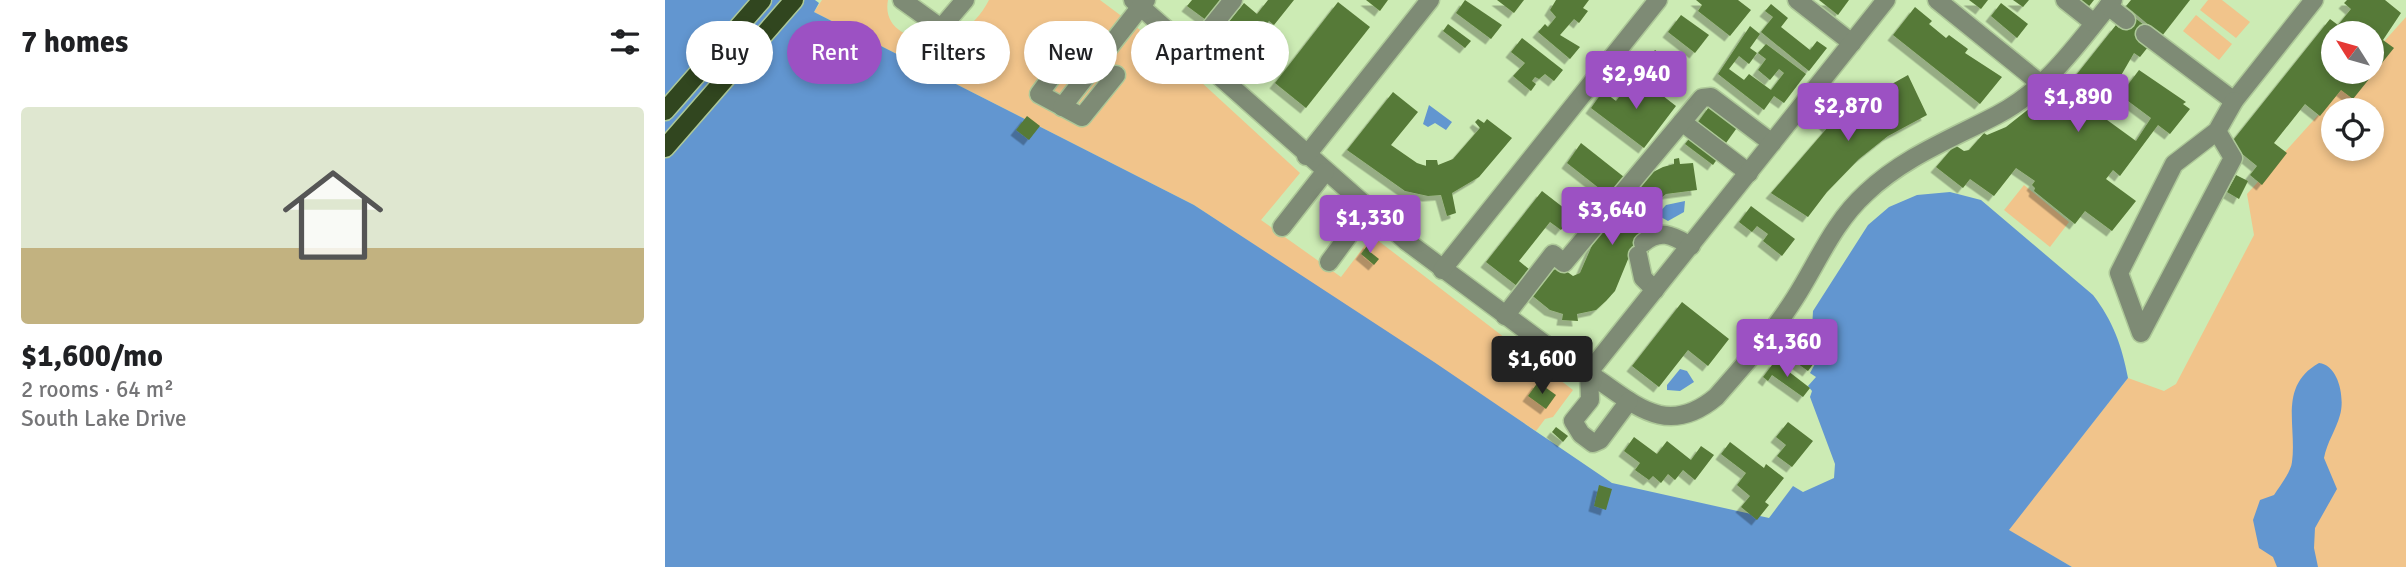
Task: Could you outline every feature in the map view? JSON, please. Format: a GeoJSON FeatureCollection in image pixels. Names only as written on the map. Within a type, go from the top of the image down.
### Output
{"type":"FeatureCollection","features":[{"type":"Feature","properties":{"kind":"main road"},"geometry":{"type":"LineString","coordinates":[[665,111],[762,0]]}},
{"type":"Feature","properties":{"kind":"main road"},"geometry":{"type":"LineString","coordinates":[[665,148],[794,0]]}},
{"type":"Feature","properties":{"kind":"street"},"geometry":{"type":"LineString","coordinates":[[902,0],[941,28],[965,0]]}},
{"type":"Feature","properties":{"kind":"street"},"geometry":{"type":"LineString","coordinates":[[1216,21],[1233,0]]}},
{"type":"Feature","properties":{"kind":"street"},"geometry":{"type":"LineString","coordinates":[[1306,156],[1430,0]]}},
{"type":"Feature","properties":{"kind":"street"},"geometry":{"type":"LineString","coordinates":[[1442,270],[1658,0]]}},
{"type":"Feature","properties":{"kind":"street"},"geometry":{"type":"LineString","coordinates":[[1797,0],[1852,43]]}},
{"type":"Feature","properties":{"kind":"street"},"geometry":{"type":"LineString","coordinates":[[1629,401],[1600,440],[1593,443],[1581,434],[1573,421],[1590,400],[1590,372],[1887,0]]}},
{"type":"Feature","properties":{"kind":"street"},"geometry":{"type":"LineString","coordinates":[[1937,0],[2041,84]]}},
{"type":"Feature","properties":{"kind":"street"},"geometry":{"type":"LineString","coordinates":[[2065,0],[2094,23]]}},
{"type":"Feature","properties":{"kind":"street"},"geometry":{"type":"LineString","coordinates":[[2217,131],[2233,158],[2141,333],[2119,273],[2174,164],[2217,131],[2234,101],[2314,0]]}},
{"type":"Feature","properties":{"kind":"street"},"geometry":{"type":"LineString","coordinates":[[1062,107],[1140,2],[1160,21]]}},
{"type":"Feature","properties":{"kind":"street"},"geometry":{"type":"LineString","coordinates":[[1228,84],[1306,156],[1442,270],[1570,363],[1590,372],[1629,401],[1656,416],[1682,416],[1700,411],[1724,388],[1795,299],[1830,235],[1864,194],[1916,155],[1998,115],[2041,84],[2110,3],[2126,20]]}},
{"type":"Feature","properties":{"kind":"street"},"geometry":{"type":"LineString","coordinates":[[2145,34],[2234,101]]}},
{"type":"Feature","properties":{"kind":"street"},"geometry":{"type":"LineString","coordinates":[[1046,84],[1039,94],[1082,117],[1109,84]]}},
{"type":"Feature","properties":{"kind":"street"},"geometry":{"type":"LineString","coordinates":[[1505,316],[1553,254],[1564,263],[1706,96],[1772,143]]}},
{"type":"Feature","properties":{"kind":"street"},"geometry":{"type":"LineString","coordinates":[[1682,122],[1749,173]]}},
{"type":"Feature","properties":{"kind":"street"},"geometry":{"type":"LineString","coordinates":[[1282,227],[1325,172]]}},
{"type":"Feature","properties":{"kind":"street"},"geometry":{"type":"LineString","coordinates":[[1329,262],[1368,209]]}},
{"type":"Feature","properties":{"kind":"street"},"geometry":{"type":"LineString","coordinates":[[1655,290],[1643,278],[1640,249],[1659,234],[1670,235],[1691,246]]}},
{"type":"Feature","properties":{"kind":"shaded area"},"geometry":{"type":"Polygon","coordinates":[[[822,0],[888,0],[888,13],[896,27],[896,54],[882,47],[882,21],[832,21],[814,12],[822,0]]]}},
{"type":"Feature","properties":{"kind":"shaded area"},"geometry":{"type":"Polygon","coordinates":[[[989,0],[1100,0],[1131,23],[1131,84],[1203,84],[1300,173],[1261,220],[1341,277],[1372,236],[1573,390],[1553,417],[1545,419],[1536,431],[1194,205],[956,84],[1010,84],[1010,21],[974,21],[989,0]]]}},
{"type":"Feature","properties":{"kind":"shaded area"},"geometry":{"type":"Polygon","coordinates":[[[2208,0],[2222,0],[2250,22],[2236,38],[2200,10],[2208,0]]]}},
{"type":"Feature","properties":{"kind":"shaded area"},"geometry":{"type":"Polygon","coordinates":[[[2196,15],[2232,44],[2219,60],[2183,31],[2196,15]]]}},
{"type":"Feature","properties":{"kind":"shaded area"},"geometry":{"type":"Polygon","coordinates":[[[2406,17],[2406,567],[2072,567],[2008,530],[2128,378],[2164,391],[2176,384],[2254,235],[2247,194],[2321,112],[2321,161],[2384,161],[2384,98],[2334,98],[2346,84],[2384,84],[2384,42],[2406,17]]]}},
{"type":"Feature","properties":{"kind":"shaded area"},"geometry":{"type":"Polygon","coordinates":[[[2024,185],[2069,222],[2050,247],[2004,210],[2024,185]]]}},
{"type":"Feature","properties":{"kind":"water"},"geometry":{"type":"Polygon","coordinates":[[[665,0],[815,0],[819,3],[814,12],[832,21],[787,21],[787,84],[882,84],[882,47],[896,54],[896,84],[956,84],[1194,205],[1434,362],[1612,483],[1769,518],[1793,486],[1803,492],[1834,478],[1835,464],[1810,397],[1812,391],[1808,386],[1816,377],[1810,373],[1816,362],[1806,352],[1818,338],[1812,329],[1813,311],[1868,225],[1889,207],[1917,195],[1950,192],[1981,200],[2093,295],[2120,345],[2128,378],[2009,530],[2072,567],[665,567],[665,0]]]}},
{"type":"Feature","properties":{"kind":"water"},"geometry":{"type":"Polygon","coordinates":[[[1429,105],[1452,122],[1446,130],[1435,123],[1428,127],[1423,124],[1429,105]]]}},
{"type":"Feature","properties":{"kind":"water"},"geometry":{"type":"Polygon","coordinates":[[[1685,201],[1684,212],[1668,221],[1657,215],[1666,205],[1685,201]]]}},
{"type":"Feature","properties":{"kind":"water"},"geometry":{"type":"Polygon","coordinates":[[[2319,363],[2326,365],[2336,376],[2341,392],[2340,415],[2324,458],[2337,489],[2315,528],[2314,548],[2318,567],[2277,567],[2273,557],[2259,548],[2253,520],[2260,500],[2274,495],[2289,470],[2293,448],[2294,395],[2306,372],[2319,363]]]}},
{"type":"Feature","properties":{"kind":"water"},"geometry":{"type":"Polygon","coordinates":[[[1680,369],[1687,371],[1694,382],[1680,391],[1667,390],[1667,385],[1680,369]]]}},
{"type":"Feature","properties":{"kind":"building"},"geometry":{"type":"Polygon","coordinates":[[[1192,0],[1222,0],[1206,20],[1187,6],[1192,0]]]}},
{"type":"Feature","properties":{"kind":"building"},"geometry":{"type":"Polygon","coordinates":[[[1268,0],[1294,0],[1277,21],[1230,21],[1244,3],[1257,14],[1268,0]]]}},
{"type":"Feature","properties":{"kind":"building"},"geometry":{"type":"Polygon","coordinates":[[[1366,0],[1388,0],[1380,11],[1366,0]]]}},
{"type":"Feature","properties":{"kind":"building"},"geometry":{"type":"Polygon","coordinates":[[[1465,0],[1502,25],[1491,39],[1456,13],[1465,0]]]}},
{"type":"Feature","properties":{"kind":"building"},"geometry":{"type":"Polygon","coordinates":[[[1497,0],[1524,0],[1514,13],[1497,0]]]}},
{"type":"Feature","properties":{"kind":"building"},"geometry":{"type":"Polygon","coordinates":[[[1556,0],[1589,0],[1583,8],[1588,11],[1579,23],[1574,19],[1560,35],[1580,47],[1570,59],[1538,32],[1545,24],[1548,27],[1556,17],[1550,10],[1556,0]]]}},
{"type":"Feature","properties":{"kind":"building"},"geometry":{"type":"Polygon","coordinates":[[[1696,0],[1738,0],[1751,10],[1730,36],[1698,11],[1702,5],[1696,0]]]}},
{"type":"Feature","properties":{"kind":"building"},"geometry":{"type":"Polygon","coordinates":[[[1819,0],[1849,0],[1838,15],[1819,0]]]}},
{"type":"Feature","properties":{"kind":"building"},"geometry":{"type":"Polygon","coordinates":[[[1969,0],[1988,0],[1981,9],[1969,0]]]}},
{"type":"Feature","properties":{"kind":"building"},"geometry":{"type":"Polygon","coordinates":[[[2013,0],[2029,0],[2023,7],[2013,0]]]}},
{"type":"Feature","properties":{"kind":"building"},"geometry":{"type":"Polygon","coordinates":[[[2072,0],[2094,0],[2086,10],[2072,0]]]}},
{"type":"Feature","properties":{"kind":"building"},"geometry":{"type":"Polygon","coordinates":[[[2131,0],[2190,0],[2162,36],[2126,6],[2131,0]]]}},
{"type":"Feature","properties":{"kind":"building"},"geometry":{"type":"Polygon","coordinates":[[[2347,0],[2385,0],[2401,13],[2384,38],[2384,21],[2341,21],[2351,9],[2344,3],[2347,0]]]}},
{"type":"Feature","properties":{"kind":"building"},"geometry":{"type":"Polygon","coordinates":[[[1338,2],[1370,27],[1306,108],[1276,84],[1289,84],[1289,65],[1338,2]]]}},
{"type":"Feature","properties":{"kind":"building"},"geometry":{"type":"Polygon","coordinates":[[[2001,3],[2028,24],[2017,38],[1991,16],[2001,3]]]}},
{"type":"Feature","properties":{"kind":"building"},"geometry":{"type":"Polygon","coordinates":[[[1771,4],[1788,18],[1781,27],[1810,50],[1817,41],[1827,48],[1809,71],[1761,32],[1773,17],[1765,11],[1771,4]]]}},
{"type":"Feature","properties":{"kind":"building"},"geometry":{"type":"Polygon","coordinates":[[[1915,7],[1932,21],[1929,24],[1946,38],[1949,35],[1968,49],[1965,53],[2002,77],[1980,104],[1893,35],[1915,7]]]}},
{"type":"Feature","properties":{"kind":"building"},"geometry":{"type":"Polygon","coordinates":[[[2130,14],[2149,29],[2148,47],[2140,57],[2134,53],[2119,79],[2127,86],[2139,70],[2186,102],[2183,104],[2190,109],[2170,134],[2158,125],[2120,176],[2113,170],[2106,179],[2136,201],[2112,231],[2085,211],[2075,224],[2034,191],[2032,185],[2035,181],[2016,168],[1994,196],[1970,179],[1963,188],[1936,167],[1955,145],[1964,151],[1969,150],[1984,133],[1987,135],[2006,127],[2054,89],[2061,94],[2116,25],[2119,28],[2130,14]],[[2120,95],[2103,117],[2136,141],[2151,118],[2120,95]]]}},
{"type":"Feature","properties":{"kind":"building"},"geometry":{"type":"Polygon","coordinates":[[[1681,15],[1709,35],[1695,53],[1668,32],[1681,15]]]}},
{"type":"Feature","properties":{"kind":"building"},"geometry":{"type":"Polygon","coordinates":[[[1448,24],[1471,41],[1465,48],[1443,31],[1448,24]]]}},
{"type":"Feature","properties":{"kind":"building"},"geometry":{"type":"Polygon","coordinates":[[[1750,26],[1760,34],[1750,48],[1757,53],[1749,64],[1739,56],[1729,69],[1744,80],[1749,74],[1771,90],[1784,73],[1779,69],[1770,80],[1758,70],[1766,59],[1758,53],[1766,44],[1806,74],[1784,103],[1774,96],[1764,110],[1718,74],[1750,26]]]}},
{"type":"Feature","properties":{"kind":"building"},"geometry":{"type":"Polygon","coordinates":[[[2321,30],[2321,84],[2365,84],[2354,98],[2341,90],[2335,98],[2321,98],[2320,116],[2305,104],[2274,143],[2287,153],[2262,185],[2250,175],[2257,166],[2230,144],[2321,30]]]}},
{"type":"Feature","properties":{"kind":"building"},"geometry":{"type":"Polygon","coordinates":[[[1522,38],[1563,70],[1554,81],[1545,74],[1539,79],[1535,77],[1532,81],[1536,84],[1531,91],[1513,76],[1525,63],[1511,52],[1522,38]]]}},
{"type":"Feature","properties":{"kind":"building"},"geometry":{"type":"Polygon","coordinates":[[[2384,41],[2394,48],[2384,60],[2384,41]]]}},
{"type":"Feature","properties":{"kind":"building"},"geometry":{"type":"Polygon","coordinates":[[[1655,50],[1681,70],[1667,88],[1642,68],[1655,50]]]}},
{"type":"Feature","properties":{"kind":"building"},"geometry":{"type":"Polygon","coordinates":[[[1636,75],[1676,106],[1644,148],[1591,108],[1603,91],[1616,101],[1636,75]]]}},
{"type":"Feature","properties":{"kind":"building"},"geometry":{"type":"Polygon","coordinates":[[[1908,75],[1927,115],[1888,136],[1859,159],[1827,192],[1808,217],[1771,193],[1828,127],[1817,116],[1827,108],[1836,120],[1865,99],[1908,75]]]}},
{"type":"Feature","properties":{"kind":"building"},"geometry":{"type":"Polygon","coordinates":[[[1393,92],[1418,112],[1391,145],[1417,163],[1426,166],[1426,160],[1437,160],[1438,165],[1453,159],[1480,128],[1475,122],[1478,119],[1484,123],[1487,119],[1512,138],[1479,177],[1452,193],[1456,213],[1447,216],[1441,195],[1428,196],[1405,191],[1347,150],[1393,92]]]}},
{"type":"Feature","properties":{"kind":"building"},"geometry":{"type":"Polygon","coordinates":[[[1711,104],[1739,125],[1726,143],[1698,122],[1711,104]]]}},
{"type":"Feature","properties":{"kind":"building"},"geometry":{"type":"Polygon","coordinates":[[[1027,116],[1040,126],[1029,140],[1016,130],[1027,116]]]}},
{"type":"Feature","properties":{"kind":"building"},"geometry":{"type":"Polygon","coordinates":[[[1693,134],[1720,155],[1713,165],[1685,144],[1693,134]]]}},
{"type":"Feature","properties":{"kind":"building"},"geometry":{"type":"Polygon","coordinates":[[[1581,143],[1624,177],[1609,196],[1567,163],[1581,143]]]}},
{"type":"Feature","properties":{"kind":"building"},"geometry":{"type":"Polygon","coordinates":[[[1679,158],[1680,164],[1693,163],[1697,190],[1666,194],[1651,206],[1636,240],[1651,246],[1646,258],[1631,252],[1615,291],[1596,310],[1577,314],[1578,321],[1562,320],[1563,314],[1550,310],[1529,293],[1549,266],[1554,270],[1558,265],[1573,276],[1580,273],[1600,227],[1611,231],[1614,225],[1610,219],[1617,215],[1612,210],[1641,178],[1674,164],[1674,159],[1679,158]]]}},
{"type":"Feature","properties":{"kind":"building"},"geometry":{"type":"Polygon","coordinates":[[[2236,175],[2248,181],[2239,199],[2227,192],[2236,175]]]}},
{"type":"Feature","properties":{"kind":"building"},"geometry":{"type":"Polygon","coordinates":[[[1542,191],[1573,215],[1561,230],[1550,222],[1519,261],[1530,270],[1517,286],[1486,262],[1542,191]]]}},
{"type":"Feature","properties":{"kind":"building"},"geometry":{"type":"Polygon","coordinates":[[[1751,206],[1795,239],[1782,256],[1763,241],[1768,234],[1757,226],[1752,232],[1739,222],[1751,206]]]}},
{"type":"Feature","properties":{"kind":"building"},"geometry":{"type":"Polygon","coordinates":[[[1369,243],[1373,246],[1369,251],[1379,259],[1374,265],[1361,254],[1369,243]]]}},
{"type":"Feature","properties":{"kind":"building"},"geometry":{"type":"Polygon","coordinates":[[[1682,302],[1729,339],[1708,366],[1688,350],[1659,387],[1632,366],[1682,302]]]}},
{"type":"Feature","properties":{"kind":"building"},"geometry":{"type":"Polygon","coordinates":[[[1809,327],[1818,334],[1806,351],[1817,359],[1808,371],[1787,356],[1809,327]]]}},
{"type":"Feature","properties":{"kind":"building"},"geometry":{"type":"Polygon","coordinates":[[[1775,361],[1810,388],[1803,397],[1772,375],[1768,381],[1763,377],[1775,361]]]}},
{"type":"Feature","properties":{"kind":"building"},"geometry":{"type":"Polygon","coordinates":[[[1538,382],[1556,395],[1546,409],[1528,396],[1538,382]]]}},
{"type":"Feature","properties":{"kind":"building"},"geometry":{"type":"Polygon","coordinates":[[[1788,422],[1813,441],[1792,467],[1777,456],[1786,445],[1776,437],[1788,422]]]}},
{"type":"Feature","properties":{"kind":"building"},"geometry":{"type":"Polygon","coordinates":[[[1556,427],[1568,436],[1563,442],[1552,432],[1556,427]]]}},
{"type":"Feature","properties":{"kind":"building"},"geometry":{"type":"Polygon","coordinates":[[[1634,437],[1657,454],[1667,441],[1691,460],[1701,446],[1714,455],[1695,480],[1683,470],[1675,480],[1668,474],[1661,483],[1653,476],[1649,480],[1635,470],[1640,463],[1624,451],[1634,437]]]}},
{"type":"Feature","properties":{"kind":"building"},"geometry":{"type":"Polygon","coordinates":[[[1730,442],[1764,468],[1766,464],[1784,478],[1765,502],[1769,505],[1757,520],[1741,507],[1750,496],[1737,485],[1746,473],[1721,454],[1730,442]]]}},
{"type":"Feature","properties":{"kind":"building"},"geometry":{"type":"Polygon","coordinates":[[[1599,485],[1612,489],[1606,510],[1594,506],[1599,485]]]}}]}
